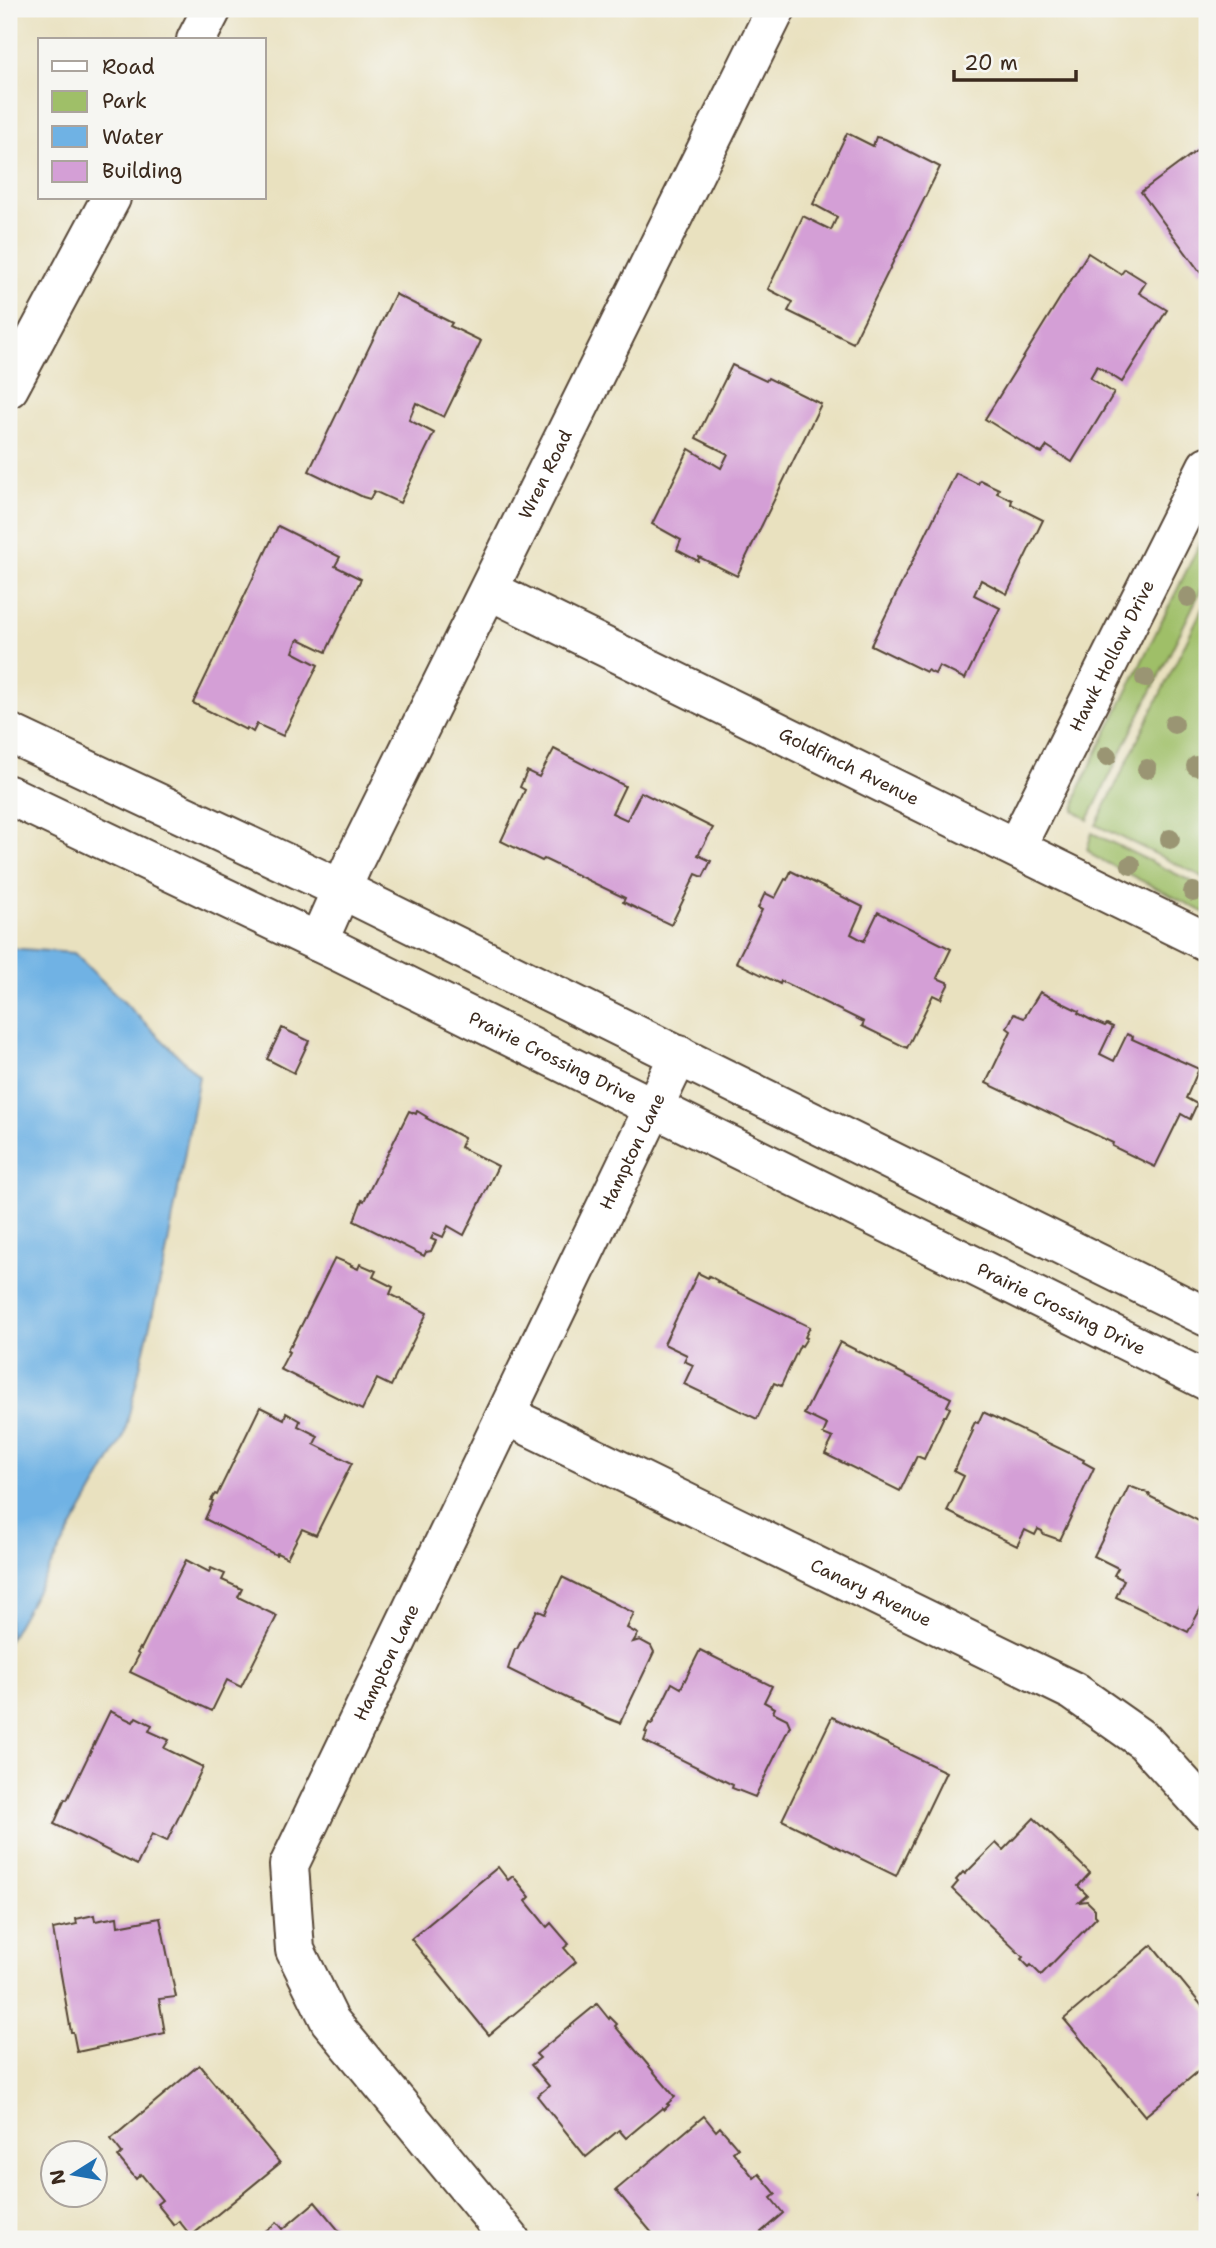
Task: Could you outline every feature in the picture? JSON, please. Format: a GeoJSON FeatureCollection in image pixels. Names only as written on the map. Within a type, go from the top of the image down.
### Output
{"type":"FeatureCollection","features":[{"type":"Feature","properties":{"kind":"street"},"geometry":{"type":"LineString","coordinates":[[196,38],[212,9]]}},
{"type":"Feature","properties":{"kind":"street","name":"Wren Road"},"geometry":{"type":"LineString","coordinates":[[318,942],[354,861],[776,9]]}},
{"type":"Feature","properties":{"kind":"street"},"geometry":{"type":"LineString","coordinates":[[9,388],[110,200]]}},
{"type":"Feature","properties":{"kind":"street","name":"Hawk Hollow Drive"},"geometry":{"type":"LineString","coordinates":[[1016,846],[1207,466]]}},
{"type":"Feature","properties":{"kind":"street","name":"Goldfinch Avenue"},"geometry":{"type":"LineString","coordinates":[[489,590],[1016,846],[1207,942]]}},
{"type":"Feature","properties":{"kind":"street"},"geometry":{"type":"LineString","coordinates":[[9,733],[341,890],[1207,1317]]}},
{"type":"Feature","properties":{"kind":"street","name":"Prairie Crossing Drive"},"geometry":{"type":"LineString","coordinates":[[9,795],[318,942],[1207,1381]]}},
{"type":"Feature","properties":{"kind":"street","name":"Hampton Lane"},"geometry":{"type":"LineString","coordinates":[[510,2239],[330,2021],[295,1950],[289,1865],[679,1055]]}},
{"type":"Feature","properties":{"kind":"street","name":"Canary Avenue"},"geometry":{"type":"LineString","coordinates":[[506,1415],[1073,1691],[1144,1741],[1207,1810]]}},
{"type":"Feature","properties":{"kind":"green space"},"geometry":{"type":"Polygon","coordinates":[[[1207,529],[1207,578],[1088,820],[1074,810],[1079,789],[1207,529]]]}},
{"type":"Feature","properties":{"kind":"green space"},"geometry":{"type":"Polygon","coordinates":[[[1207,599],[1207,879],[1096,825],[1207,599]]]}},
{"type":"Feature","properties":{"kind":"green space"},"geometry":{"type":"Polygon","coordinates":[[[1092,833],[1207,889],[1207,914],[1095,857],[1087,849],[1092,833]]]}},
{"type":"Feature","properties":{"kind":"water"},"geometry":{"type":"Polygon","coordinates":[[[9,948],[74,953],[199,1076],[165,1260],[124,1436],[9,1640],[9,948]]]}},
{"type":"Feature","properties":{"kind":"building"},"geometry":{"type":"Polygon","coordinates":[[[847,133],[873,146],[876,137],[885,139],[940,167],[853,343],[788,311],[793,302],[768,289],[803,216],[831,230],[837,217],[813,204],[847,133]]]}},
{"type":"Feature","properties":{"kind":"building"},"geometry":{"type":"Polygon","coordinates":[[[1207,143],[1207,266],[1200,272],[1141,192],[1207,143]]]}},
{"type":"Feature","properties":{"kind":"building"},"geometry":{"type":"Polygon","coordinates":[[[1088,253],[1121,274],[1125,269],[1146,282],[1139,293],[1167,310],[1122,382],[1097,366],[1090,378],[1114,393],[1072,462],[1047,446],[1042,453],[1037,451],[985,419],[1088,253]]]}},
{"type":"Feature","properties":{"kind":"building"},"geometry":{"type":"Polygon","coordinates":[[[395,294],[481,341],[444,417],[416,403],[409,420],[434,433],[400,503],[374,491],[370,499],[363,497],[309,471],[395,294]]]}},
{"type":"Feature","properties":{"kind":"building"},"geometry":{"type":"Polygon","coordinates":[[[732,365],[766,381],[768,378],[821,404],[737,576],[699,557],[698,561],[677,550],[681,540],[652,524],[689,449],[721,468],[728,454],[696,438],[732,365]]]}},
{"type":"Feature","properties":{"kind":"building"},"geometry":{"type":"Polygon","coordinates":[[[956,473],[978,484],[980,480],[999,489],[997,493],[1012,500],[1011,504],[1043,520],[1007,594],[981,580],[974,595],[1000,608],[965,679],[939,666],[935,674],[927,670],[926,672],[871,645],[956,473]]]}},
{"type":"Feature","properties":{"kind":"building"},"geometry":{"type":"Polygon","coordinates":[[[278,526],[340,557],[335,566],[361,579],[326,652],[299,639],[297,641],[293,652],[318,665],[283,736],[257,724],[253,732],[247,728],[246,730],[193,703],[278,526]]]}},
{"type":"Feature","properties":{"kind":"building"},"geometry":{"type":"Polygon","coordinates":[[[554,749],[625,786],[612,813],[627,820],[641,792],[713,828],[698,855],[711,861],[703,877],[696,874],[671,925],[623,902],[625,898],[501,841],[525,790],[520,787],[527,771],[539,777],[554,749]]]}},
{"type":"Feature","properties":{"kind":"building"},"geometry":{"type":"Polygon","coordinates":[[[791,871],[863,907],[851,934],[864,941],[878,912],[951,949],[937,978],[949,983],[941,999],[933,995],[907,1048],[862,1026],[864,1022],[736,962],[762,910],[758,908],[765,893],[775,898],[791,871]]]}},
{"type":"Feature","properties":{"kind":"building"},"geometry":{"type":"Polygon","coordinates":[[[1040,992],[1079,1011],[1078,1013],[1091,1020],[1113,1027],[1100,1054],[1114,1061],[1127,1034],[1133,1037],[1132,1039],[1199,1069],[1186,1098],[1197,1104],[1190,1119],[1181,1114],[1155,1167],[1112,1146],[1113,1143],[986,1083],[1011,1031],[1007,1028],[1014,1014],[1024,1018],[1040,992]]]}},
{"type":"Feature","properties":{"kind":"building"},"geometry":{"type":"Polygon","coordinates":[[[282,1028],[309,1041],[294,1073],[267,1059],[282,1028]]]}},
{"type":"Feature","properties":{"kind":"building"},"geometry":{"type":"Polygon","coordinates":[[[409,1111],[416,1114],[417,1111],[464,1138],[460,1147],[498,1166],[464,1235],[448,1226],[443,1237],[434,1233],[431,1239],[436,1241],[431,1251],[424,1256],[354,1221],[362,1200],[364,1201],[409,1111]]]}},
{"type":"Feature","properties":{"kind":"building"},"geometry":{"type":"Polygon","coordinates":[[[335,1258],[358,1269],[360,1264],[376,1271],[373,1277],[393,1287],[390,1294],[427,1313],[391,1386],[377,1379],[362,1410],[280,1369],[335,1258]]]}},
{"type":"Feature","properties":{"kind":"building"},"geometry":{"type":"Polygon","coordinates":[[[698,1273],[810,1327],[805,1337],[807,1338],[802,1346],[800,1345],[781,1386],[774,1383],[757,1419],[684,1384],[693,1365],[684,1361],[687,1355],[664,1344],[698,1273]]]}},
{"type":"Feature","properties":{"kind":"building"},"geometry":{"type":"Polygon","coordinates":[[[840,1342],[951,1398],[947,1406],[950,1408],[924,1459],[917,1456],[900,1491],[825,1454],[833,1438],[823,1434],[827,1425],[804,1414],[840,1342]]]}},
{"type":"Feature","properties":{"kind":"building"},"geometry":{"type":"Polygon","coordinates":[[[260,1407],[284,1419],[286,1413],[300,1421],[298,1426],[318,1436],[314,1444],[352,1463],[316,1535],[302,1529],[287,1558],[205,1519],[213,1501],[211,1500],[217,1495],[260,1407]]]}},
{"type":"Feature","properties":{"kind":"building"},"geometry":{"type":"Polygon","coordinates":[[[983,1412],[1084,1460],[1083,1462],[1094,1468],[1060,1540],[1043,1534],[1038,1529],[1035,1535],[1025,1530],[1017,1546],[947,1511],[964,1476],[954,1471],[973,1431],[971,1430],[983,1412]]]}},
{"type":"Feature","properties":{"kind":"building"},"geometry":{"type":"Polygon","coordinates":[[[1129,1486],[1150,1494],[1149,1496],[1207,1525],[1207,1597],[1188,1632],[1116,1597],[1124,1580],[1114,1575],[1118,1568],[1094,1556],[1129,1486]]]}},
{"type":"Feature","properties":{"kind":"building"},"geometry":{"type":"Polygon","coordinates":[[[186,1560],[209,1572],[211,1568],[225,1574],[222,1580],[242,1589],[238,1597],[277,1616],[241,1687],[227,1680],[212,1711],[130,1672],[139,1655],[137,1653],[186,1560]]]}},
{"type":"Feature","properties":{"kind":"building"},"geometry":{"type":"Polygon","coordinates":[[[562,1577],[634,1613],[627,1628],[638,1634],[633,1642],[640,1640],[651,1646],[654,1652],[620,1723],[508,1669],[515,1649],[537,1610],[545,1614],[562,1577]]]}},
{"type":"Feature","properties":{"kind":"building"},"geometry":{"type":"Polygon","coordinates":[[[700,1650],[772,1686],[764,1702],[775,1708],[773,1712],[787,1719],[790,1726],[755,1797],[732,1788],[733,1785],[644,1741],[649,1723],[652,1724],[672,1683],[681,1688],[700,1650]]]}},
{"type":"Feature","properties":{"kind":"building"},"geometry":{"type":"Polygon","coordinates":[[[110,1711],[133,1722],[136,1717],[152,1725],[149,1731],[169,1740],[164,1748],[203,1767],[167,1841],[152,1834],[137,1865],[54,1824],[110,1711]]]}},
{"type":"Feature","properties":{"kind":"building"},"geometry":{"type":"Polygon","coordinates":[[[832,1717],[946,1772],[896,1876],[782,1820],[832,1717]]]}},
{"type":"Feature","properties":{"kind":"building"},"geometry":{"type":"Polygon","coordinates":[[[1034,1818],[1090,1873],[1078,1886],[1087,1895],[1079,1902],[1087,1901],[1095,1909],[1097,1917],[1041,1975],[1031,1965],[1029,1967],[1021,1959],[1023,1957],[952,1889],[963,1872],[965,1874],[996,1843],[1003,1850],[1034,1818]]]}},
{"type":"Feature","properties":{"kind":"building"},"geometry":{"type":"Polygon","coordinates":[[[498,1867],[508,1880],[513,1876],[530,1897],[526,1901],[547,1927],[551,1923],[569,1944],[564,1948],[576,1962],[489,2035],[411,1939],[498,1867]]]}},
{"type":"Feature","properties":{"kind":"building"},"geometry":{"type":"Polygon","coordinates":[[[94,1915],[95,1921],[117,1917],[118,1926],[160,1918],[176,1997],[159,1999],[165,2033],[77,2052],[53,1929],[77,1924],[76,1919],[94,1915]]]}},
{"type":"Feature","properties":{"kind":"building"},"geometry":{"type":"Polygon","coordinates":[[[1152,1945],[1207,2012],[1207,2064],[1145,2116],[1064,2019],[1152,1945]]]}},
{"type":"Feature","properties":{"kind":"building"},"geometry":{"type":"Polygon","coordinates":[[[597,2004],[609,2019],[610,2017],[617,2024],[615,2026],[675,2097],[664,2110],[662,2108],[626,2138],[619,2130],[586,2157],[537,2096],[549,2086],[531,2065],[540,2058],[536,2054],[597,2004]]]}},
{"type":"Feature","properties":{"kind":"building"},"geometry":{"type":"Polygon","coordinates":[[[199,2065],[280,2163],[191,2236],[179,2221],[174,2225],[157,2204],[162,2200],[141,2174],[136,2179],[118,2157],[122,2153],[111,2139],[199,2065]]]}},
{"type":"Feature","properties":{"kind":"building"},"geometry":{"type":"Polygon","coordinates":[[[704,2116],[716,2131],[720,2127],[738,2148],[733,2152],[754,2178],[759,2174],[776,2194],[771,2198],[783,2213],[753,2239],[657,2239],[616,2190],[704,2116]]]}},
{"type":"Feature","properties":{"kind":"building"},"geometry":{"type":"Polygon","coordinates":[[[1207,2182],[1207,2208],[1196,2195],[1207,2182]]]}},
{"type":"Feature","properties":{"kind":"building"},"geometry":{"type":"Polygon","coordinates":[[[315,2202],[346,2239],[255,2239],[277,2222],[283,2229],[315,2202]]]}}]}
